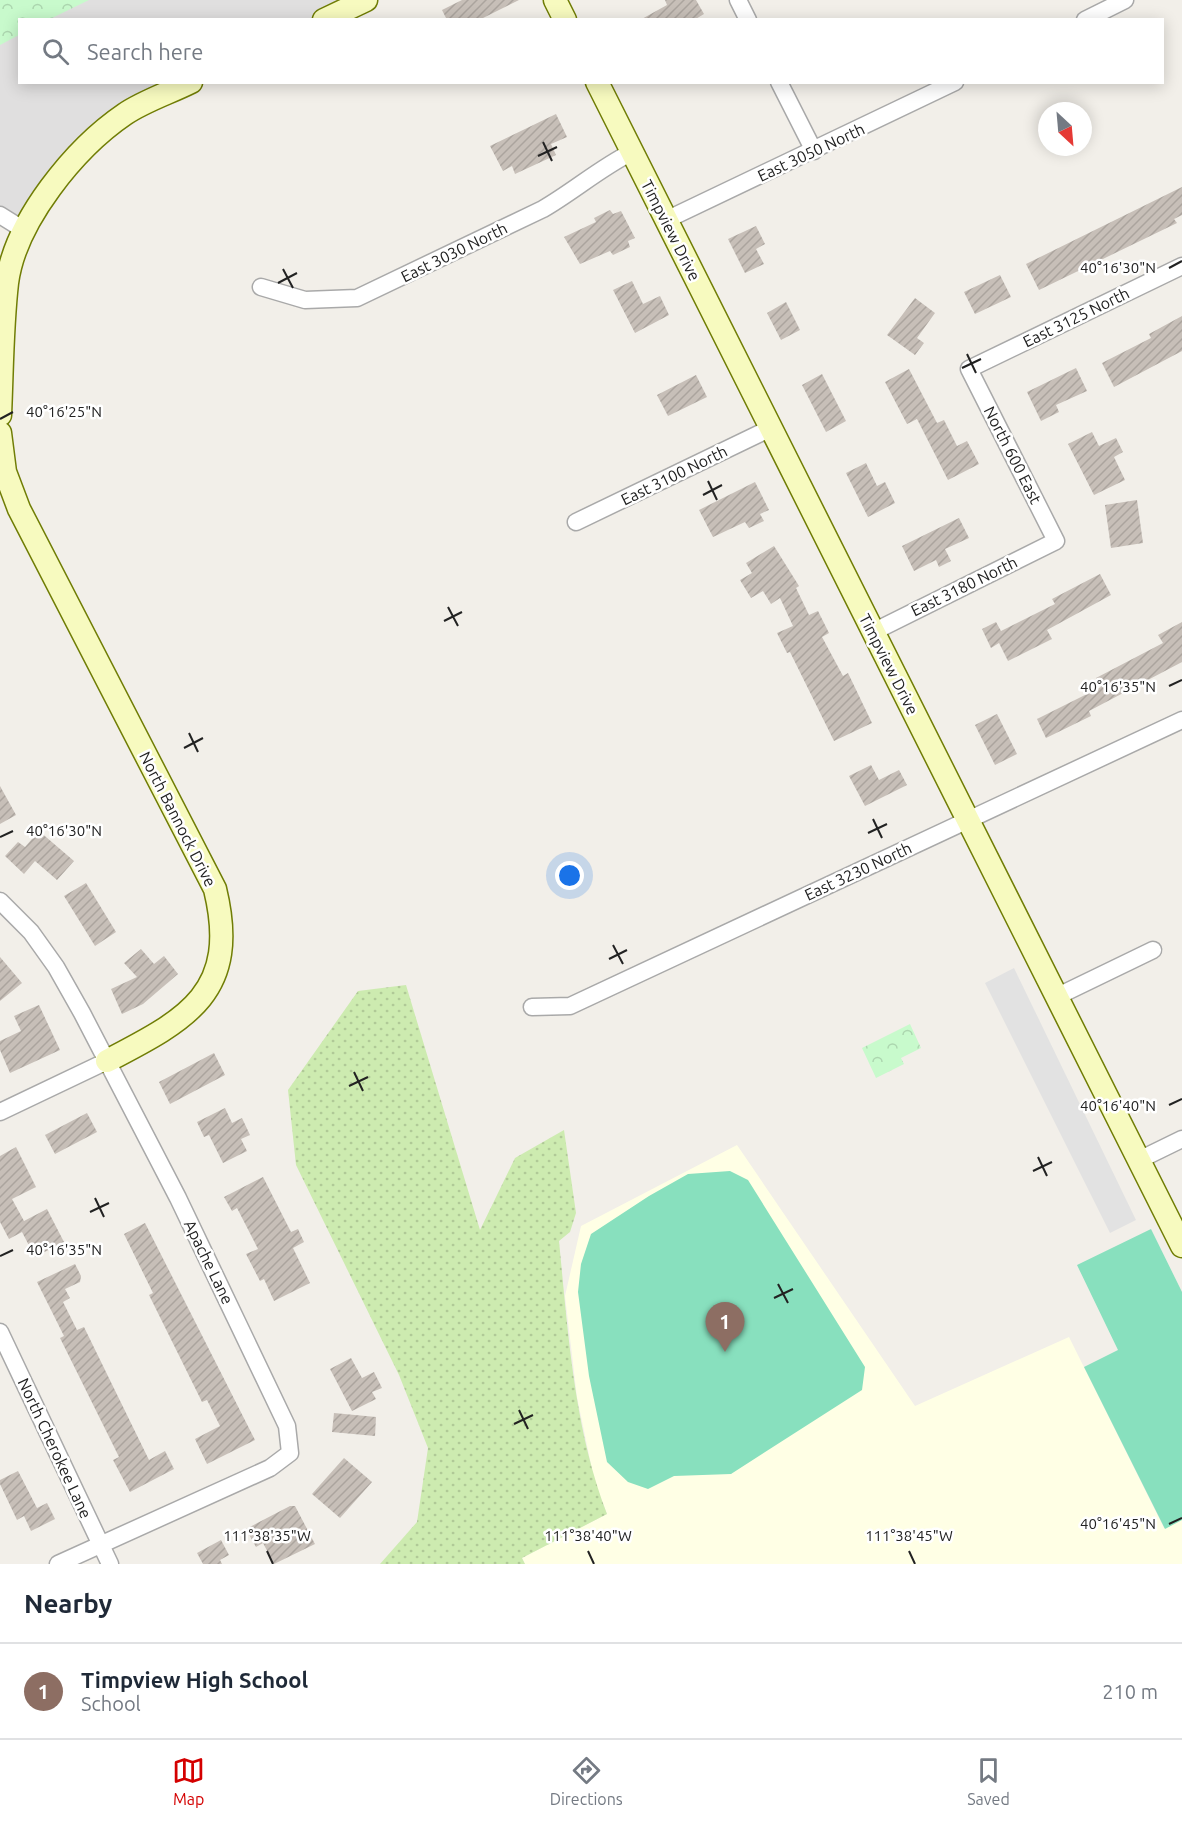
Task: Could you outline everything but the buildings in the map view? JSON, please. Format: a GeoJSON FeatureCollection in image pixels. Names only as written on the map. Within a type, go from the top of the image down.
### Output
{"type":"FeatureCollection","features":[{"type":"Feature","properties":{"kind":"street"},"geometry":{"type":"LineString","coordinates":[[328,18],[366,0]]}},
{"type":"Feature","properties":{"kind":"street"},"geometry":{"type":"LineString","coordinates":[[555,0],[564,18]]}},
{"type":"Feature","properties":{"kind":"street"},"geometry":{"type":"LineString","coordinates":[[738,0],[747,18]]}},
{"type":"Feature","properties":{"kind":"street"},"geometry":{"type":"LineString","coordinates":[[1089,18],[1125,0]]}},
{"type":"Feature","properties":{"kind":"street"},"geometry":{"type":"LineString","coordinates":[[0,415],[8,281],[24,230],[60,177],[99,133],[128,112],[187,84]]}},
{"type":"Feature","properties":{"kind":"street","name":"Timpview Drive"},"geometry":{"type":"LineString","coordinates":[[598,84],[1182,1246]]}},
{"type":"Feature","properties":{"kind":"street"},"geometry":{"type":"LineString","coordinates":[[780,84],[814,151]]}},
{"type":"Feature","properties":{"kind":"street","name":"East 3050 North"},"geometry":{"type":"LineString","coordinates":[[666,220],[951,84]]}},
{"type":"Feature","properties":{"kind":"street","name":"East 3030 North"},"geometry":{"type":"LineString","coordinates":[[261,287],[305,300],[357,298],[543,209],[572,192],[604,166],[632,152]]}},
{"type":"Feature","properties":{"kind":"street"},"geometry":{"type":"LineString","coordinates":[[0,215],[24,230]]}},
{"type":"Feature","properties":{"kind":"street","name":"East 3125 North"},"geometry":{"type":"LineString","coordinates":[[969,369],[1182,266]]}},
{"type":"Feature","properties":{"kind":"street","name":"North 600 East"},"geometry":{"type":"LineString","coordinates":[[969,369],[1056,541]]}},
{"type":"Feature","properties":{"kind":"street","name":"East 3100 North"},"geometry":{"type":"LineString","coordinates":[[576,522],[771,428]]}},
{"type":"Feature","properties":{"kind":"street","name":"North Bannock Drive"},"geometry":{"type":"LineString","coordinates":[[0,434],[5,472],[19,509],[215,889],[223,932],[220,954],[211,981],[197,1003],[160,1034],[0,1112]]}},
{"type":"Feature","properties":{"kind":"street","name":"East 3180 North"},"geometry":{"type":"LineString","coordinates":[[873,632],[1056,541]]}},
{"type":"Feature","properties":{"kind":"street","name":"East 3230 North"},"geometry":{"type":"LineString","coordinates":[[532,1007],[570,1006],[1182,720]]}},
{"type":"Feature","properties":{"kind":"street","name":"Apache Lane"},"geometry":{"type":"LineString","coordinates":[[0,901],[31,932],[56,967],[178,1198],[287,1426],[290,1453],[270,1468],[101,1545]]}},
{"type":"Feature","properties":{"kind":"street"},"geometry":{"type":"LineString","coordinates":[[1058,996],[1153,950]]}},
{"type":"Feature","properties":{"kind":"street"},"geometry":{"type":"LineString","coordinates":[[1140,1160],[1182,1139]]}},
{"type":"Feature","properties":{"kind":"street","name":"North Cherokee Lane"},"geometry":{"type":"LineString","coordinates":[[0,1332],[4,1351],[110,1564]]}},
{"type":"Feature","properties":{"kind":"street"},"geometry":{"type":"LineString","coordinates":[[58,1564],[101,1545]]}},
{"type":"Feature","properties":{"kind":"shaded area"},"geometry":{"type":"Polygon","coordinates":[[[0,0],[366,0],[326,18],[18,18],[18,84],[189,84],[128,112],[24,230],[0,215],[0,0]]]}},
{"type":"Feature","properties":{"kind":"shaded area"},"geometry":{"type":"Polygon","coordinates":[[[1014,968],[1136,1220],[1110,1233],[985,983],[1014,968]]]}},
{"type":"Feature","properties":{"kind":"shaded area"},"geometry":{"type":"Polygon","coordinates":[[[737,1145],[915,1406],[1069,1337],[1164,1528],[1182,1520],[1182,1564],[525,1564],[522,1558],[607,1514],[594,1479],[577,1397],[565,1296],[581,1226],[737,1145]]]}},
{"type":"Feature","properties":{"kind":"green space"},"geometry":{"type":"Polygon","coordinates":[[[0,0],[89,0],[52,18],[18,18],[18,36],[0,45],[0,0]]]}},
{"type":"Feature","properties":{"kind":"green space"},"geometry":{"type":"Polygon","coordinates":[[[406,985],[480,1230],[515,1158],[564,1130],[576,1213],[570,1232],[559,1241],[569,1345],[587,1448],[607,1514],[522,1558],[525,1564],[380,1564],[417,1522],[428,1448],[399,1375],[296,1165],[288,1090],[358,991],[406,985]]]}},
{"type":"Feature","properties":{"kind":"green space"},"geometry":{"type":"Polygon","coordinates":[[[910,1024],[921,1048],[901,1058],[904,1064],[876,1078],[862,1048],[910,1024]]]}},
{"type":"Feature","properties":{"kind":"green space"},"geometry":{"type":"Polygon","coordinates":[[[730,1171],[748,1180],[865,1367],[862,1390],[731,1474],[674,1476],[648,1489],[628,1482],[607,1462],[589,1376],[578,1292],[581,1264],[591,1234],[649,1196],[688,1174],[730,1171]]]}},
{"type":"Feature","properties":{"kind":"green space"},"geometry":{"type":"Polygon","coordinates":[[[1151,1229],[1182,1292],[1182,1520],[1165,1529],[1084,1367],[1118,1350],[1077,1265],[1151,1229]]]}},
{"type":"Feature","properties":{"kind":"place","name":"Timpview High School"},"geometry":{"type":"Point","coordinates":[725,1352]}}]}
